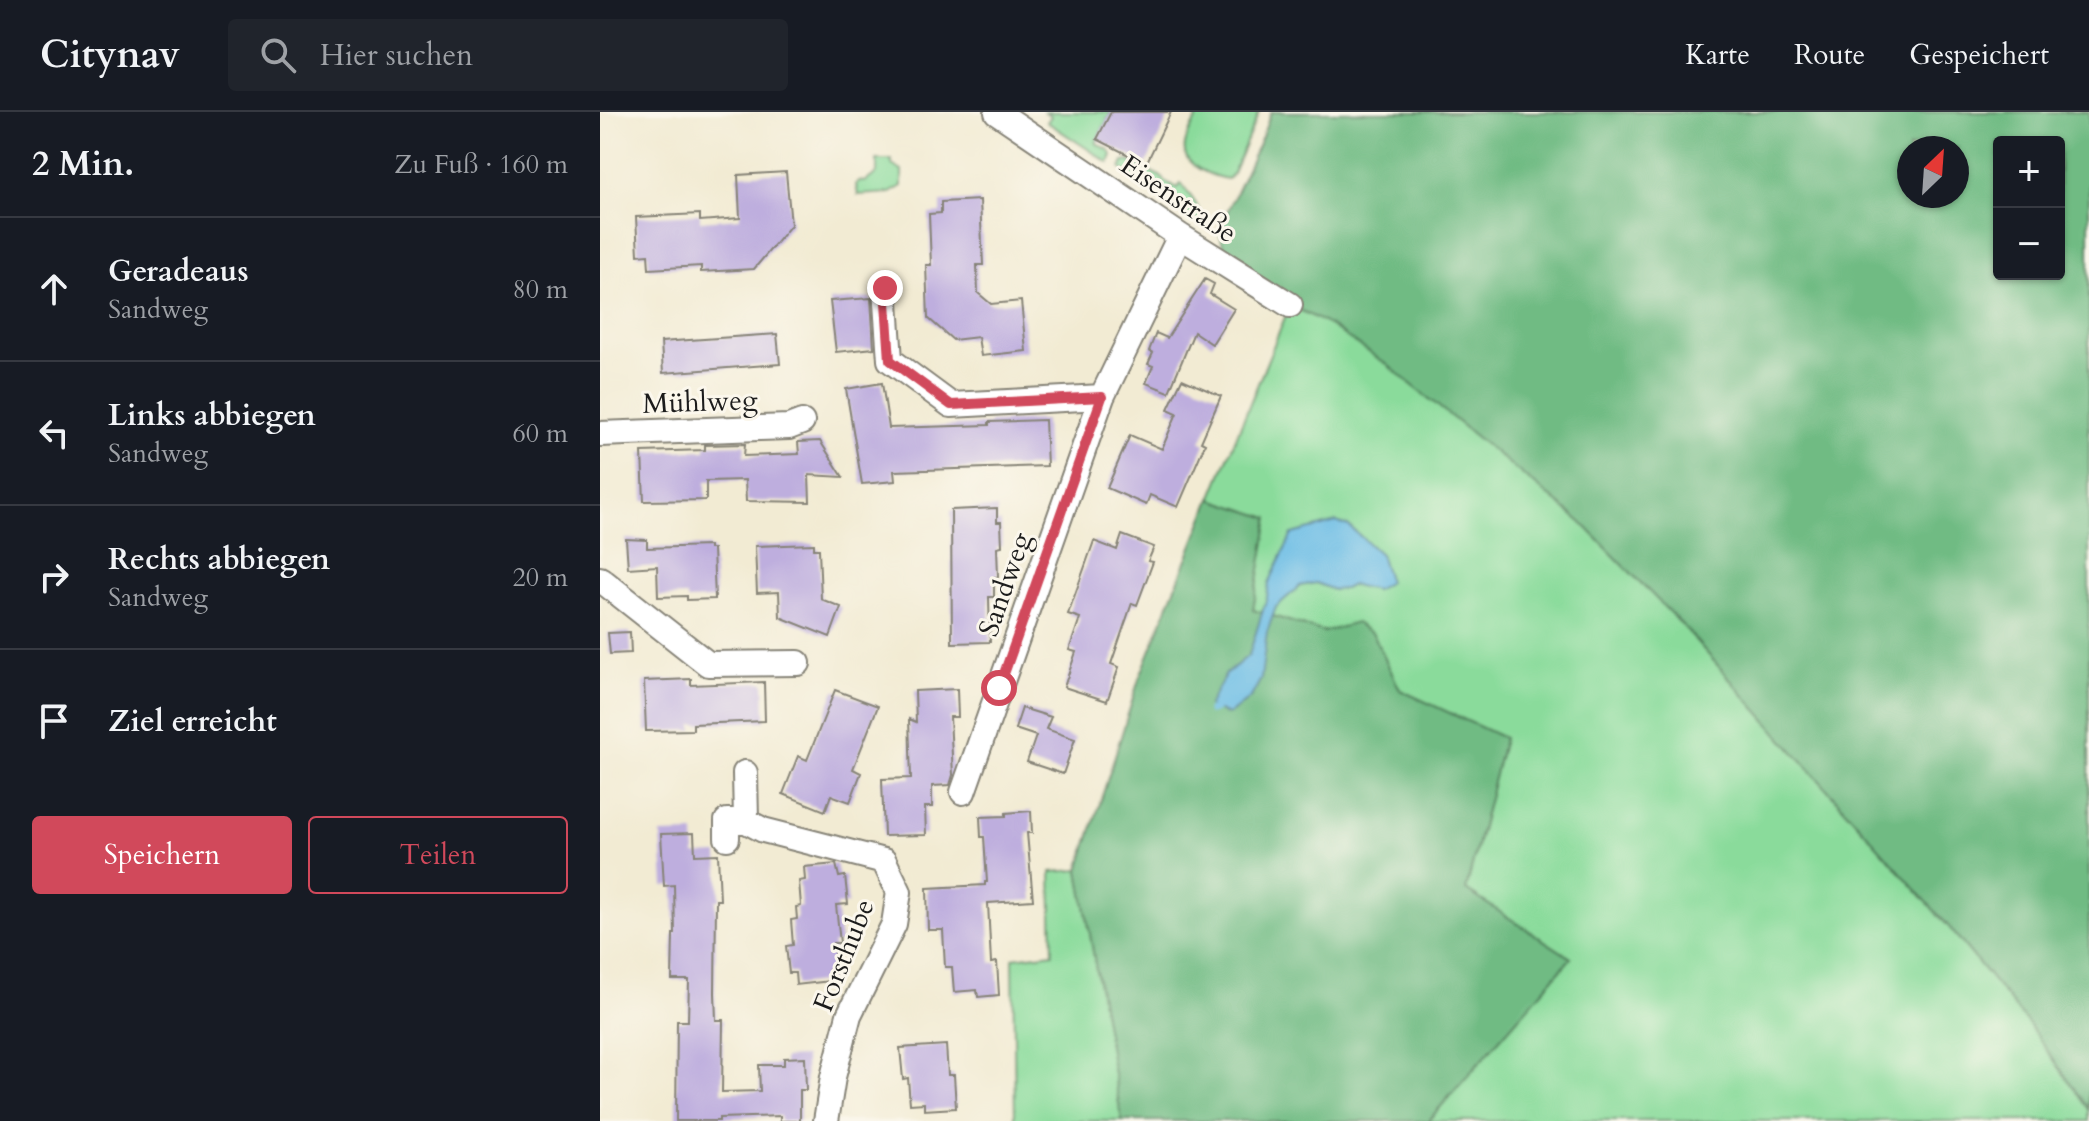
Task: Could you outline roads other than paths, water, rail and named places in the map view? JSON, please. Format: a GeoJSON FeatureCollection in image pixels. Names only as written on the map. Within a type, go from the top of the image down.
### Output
{"type":"FeatureCollection","features":[{"type":"Feature","properties":{"kind":"street","name":"Eisenstraße"},"geometry":{"type":"LineString","coordinates":[[997,112],[1180,236],[1290,305]]}},
{"type":"Feature","properties":{"kind":"street","name":"Sandweg"},"geometry":{"type":"LineString","coordinates":[[963,792],[1102,397],[1180,236]]}},
{"type":"Feature","properties":{"kind":"street"},"geometry":{"type":"LineString","coordinates":[[885,288],[890,360],[951,405],[1102,397]]}},
{"type":"Feature","properties":{"kind":"street","name":"Mühlweg"},"geometry":{"type":"LineString","coordinates":[[600,434],[789,427],[802,422]]}},
{"type":"Feature","properties":{"kind":"street"},"geometry":{"type":"LineString","coordinates":[[600,579],[708,664],[798,663]]}},
{"type":"Feature","properties":{"kind":"street"},"geometry":{"type":"LineString","coordinates":[[727,838],[727,821],[746,821],[745,773]]}},
{"type":"Feature","properties":{"kind":"street","name":"Forsthube"},"geometry":{"type":"LineString","coordinates":[[746,821],[763,830],[884,861],[899,892],[894,924],[849,1015],[833,1077],[826,1121]]}},
{"type":"Feature","properties":{"kind":"water"},"geometry":{"type":"Polygon","coordinates":[[[1336,522],[1349,526],[1380,554],[1389,582],[1376,590],[1352,585],[1333,590],[1316,583],[1300,586],[1276,607],[1267,632],[1261,679],[1251,697],[1228,715],[1208,706],[1226,674],[1249,655],[1269,583],[1292,534],[1336,522]]]}},
{"type":"Feature","properties":{"kind":"waterway"},"geometry":{"type":"LineString","coordinates":[[1210,711],[1215,709]]}}]}
